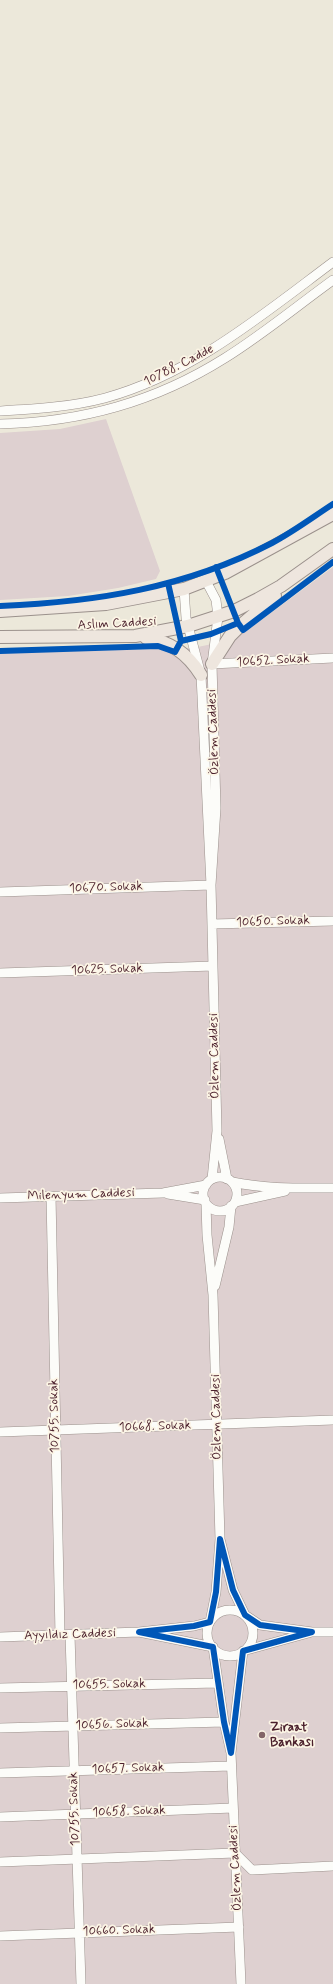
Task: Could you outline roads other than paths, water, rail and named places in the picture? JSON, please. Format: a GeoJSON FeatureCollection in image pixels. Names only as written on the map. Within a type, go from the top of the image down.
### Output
{"type":"FeatureCollection","features":[{"type":"Feature","properties":{"kind":"main road","name":"Aslım Caddesi"},"geometry":{"type":"LineString","coordinates":[[0,611],[106,604],[184,589],[225,573],[333,514]]}},
{"type":"Feature","properties":{"kind":"main road","name":"Aslım Caddesi"},"geometry":{"type":"LineString","coordinates":[[0,637],[135,636],[188,626],[218,617],[258,599],[294,577],[333,549]]}},
{"type":"Feature","properties":{"kind":"main road"},"geometry":{"type":"LineString","coordinates":[[212,664],[230,636],[271,600],[294,577]]}},
{"type":"Feature","properties":{"kind":"main road"},"geometry":{"type":"LineString","coordinates":[[135,636],[155,639],[178,648],[190,659],[201,675]]}},
{"type":"Feature","properties":{"kind":"street","name":"10788. Cadde"},"geometry":{"type":"LineString","coordinates":[[0,411],[33,409],[87,402],[123,392],[166,375],[199,358],[224,342],[333,262]]}},
{"type":"Feature","properties":{"kind":"street","name":"10788. Cadde"},"geometry":{"type":"LineString","coordinates":[[0,424],[36,423],[82,416],[109,410],[161,391],[209,367],[237,350],[333,280]]}},
{"type":"Feature","properties":{"kind":"street","name":"Özlem Caddesi"},"geometry":{"type":"LineString","coordinates":[[206,581],[216,600],[218,617],[212,664],[216,808],[211,885]]}},
{"type":"Feature","properties":{"kind":"street","name":"Özlem Caddesi"},"geometry":{"type":"LineString","coordinates":[[184,589],[184,608],[201,675],[211,885],[217,1131],[209,1182]]}},
{"type":"Feature","properties":{"kind":"street","name":"10652. Sokak"},"geometry":{"type":"LineString","coordinates":[[212,664],[333,658]]}},
{"type":"Feature","properties":{"kind":"street","name":"10670. Sokak"},"geometry":{"type":"LineString","coordinates":[[0,892],[211,885]]}},
{"type":"Feature","properties":{"kind":"street","name":"10650. Sokak"},"geometry":{"type":"LineString","coordinates":[[212,924],[333,921]]}},
{"type":"Feature","properties":{"kind":"street","name":"10625. Sokak"},"geometry":{"type":"LineString","coordinates":[[0,974],[213,966]]}},
{"type":"Feature","properties":{"kind":"street","name":"Özlem Caddesi"},"geometry":{"type":"LineString","coordinates":[[217,1131],[230,1180]]}},
{"type":"Feature","properties":{"kind":"street"},"geometry":{"type":"LineString","coordinates":[[163,1193],[209,1182],[222,1177],[247,1185],[294,1188],[333,1188]]}},
{"type":"Feature","properties":{"kind":"street"},"geometry":{"type":"LineString","coordinates":[[230,1180],[237,1191],[233,1204]]}},
{"type":"Feature","properties":{"kind":"street"},"geometry":{"type":"LineString","coordinates":[[206,1202],[203,1193],[209,1182]]}},
{"type":"Feature","properties":{"kind":"street"},"geometry":{"type":"LineString","coordinates":[[163,1193],[206,1202],[216,1210],[221,1210],[233,1204],[294,1188]]}},
{"type":"Feature","properties":{"kind":"street","name":"Milenyum Caddesi"},"geometry":{"type":"LineString","coordinates":[[0,1198],[163,1193]]}},
{"type":"Feature","properties":{"kind":"street","name":"10755. Sokak"},"geometry":{"type":"LineString","coordinates":[[51,1196],[60,1635]]}},
{"type":"Feature","properties":{"kind":"street","name":"Özlem Caddesi"},"geometry":{"type":"LineString","coordinates":[[206,1202],[207,1235],[213,1296],[220,1539],[216,1592],[210,1622]]}},
{"type":"Feature","properties":{"kind":"street","name":"Özlem Caddesi"},"geometry":{"type":"LineString","coordinates":[[213,1296],[233,1204]]}},
{"type":"Feature","properties":{"kind":"street","name":"10668. Sokak"},"geometry":{"type":"LineString","coordinates":[[0,1432],[333,1420]]}},
{"type":"Feature","properties":{"kind":"street","name":"Özlem Caddesi"},"geometry":{"type":"LineString","coordinates":[[220,1539],[233,1590],[245,1615]]}},
{"type":"Feature","properties":{"kind":"street"},"geometry":{"type":"LineString","coordinates":[[312,1632],[237,1654],[224,1654],[213,1647],[207,1635],[210,1622],[214,1616],[226,1610],[239,1612],[260,1625],[312,1632],[333,1632]]}},
{"type":"Feature","properties":{"kind":"street"},"geometry":{"type":"LineString","coordinates":[[243,1651],[248,1646],[253,1634],[249,1620],[245,1615]]}},
{"type":"Feature","properties":{"kind":"street","name":"Ayyıldız Caddesi"},"geometry":{"type":"LineString","coordinates":[[0,1637],[139,1632],[194,1626],[210,1622]]}},
{"type":"Feature","properties":{"kind":"street","name":"Ayyıldız Caddesi"},"geometry":{"type":"LineString","coordinates":[[139,1632],[213,1647]]}},
{"type":"Feature","properties":{"kind":"street","name":"10755. Sokak"},"geometry":{"type":"LineString","coordinates":[[70,1634],[81,1984]]}},
{"type":"Feature","properties":{"kind":"street","name":"Özlem Caddesi"},"geometry":{"type":"LineString","coordinates":[[213,1647],[217,1683],[231,1753]]}},
{"type":"Feature","properties":{"kind":"street","name":"Özlem Caddesi"},"geometry":{"type":"LineString","coordinates":[[241,1984],[231,1753],[243,1651]]}},
{"type":"Feature","properties":{"kind":"street","name":"10655. Sokak"},"geometry":{"type":"LineString","coordinates":[[0,1688],[217,1683]]}},
{"type":"Feature","properties":{"kind":"street","name":"10656. Sokak"},"geometry":{"type":"LineString","coordinates":[[0,1728],[224,1722]]}},
{"type":"Feature","properties":{"kind":"street","name":"10657. Sokak"},"geometry":{"type":"LineString","coordinates":[[0,1773],[231,1766]]}},
{"type":"Feature","properties":{"kind":"street","name":"10658. Sokak"},"geometry":{"type":"LineString","coordinates":[[0,1817],[233,1808]]}},
{"type":"Feature","properties":{"kind":"street"},"geometry":{"type":"LineString","coordinates":[[0,1862],[235,1853],[252,1870],[333,1866]]}},
{"type":"Feature","properties":{"kind":"street","name":"10660. Sokak"},"geometry":{"type":"LineString","coordinates":[[0,1936],[239,1927]]}},
{"type":"Feature","properties":{"kind":"place","name":"Ziraat Bankası"},"geometry":{"type":"Point","coordinates":[262,1735]}}]}
